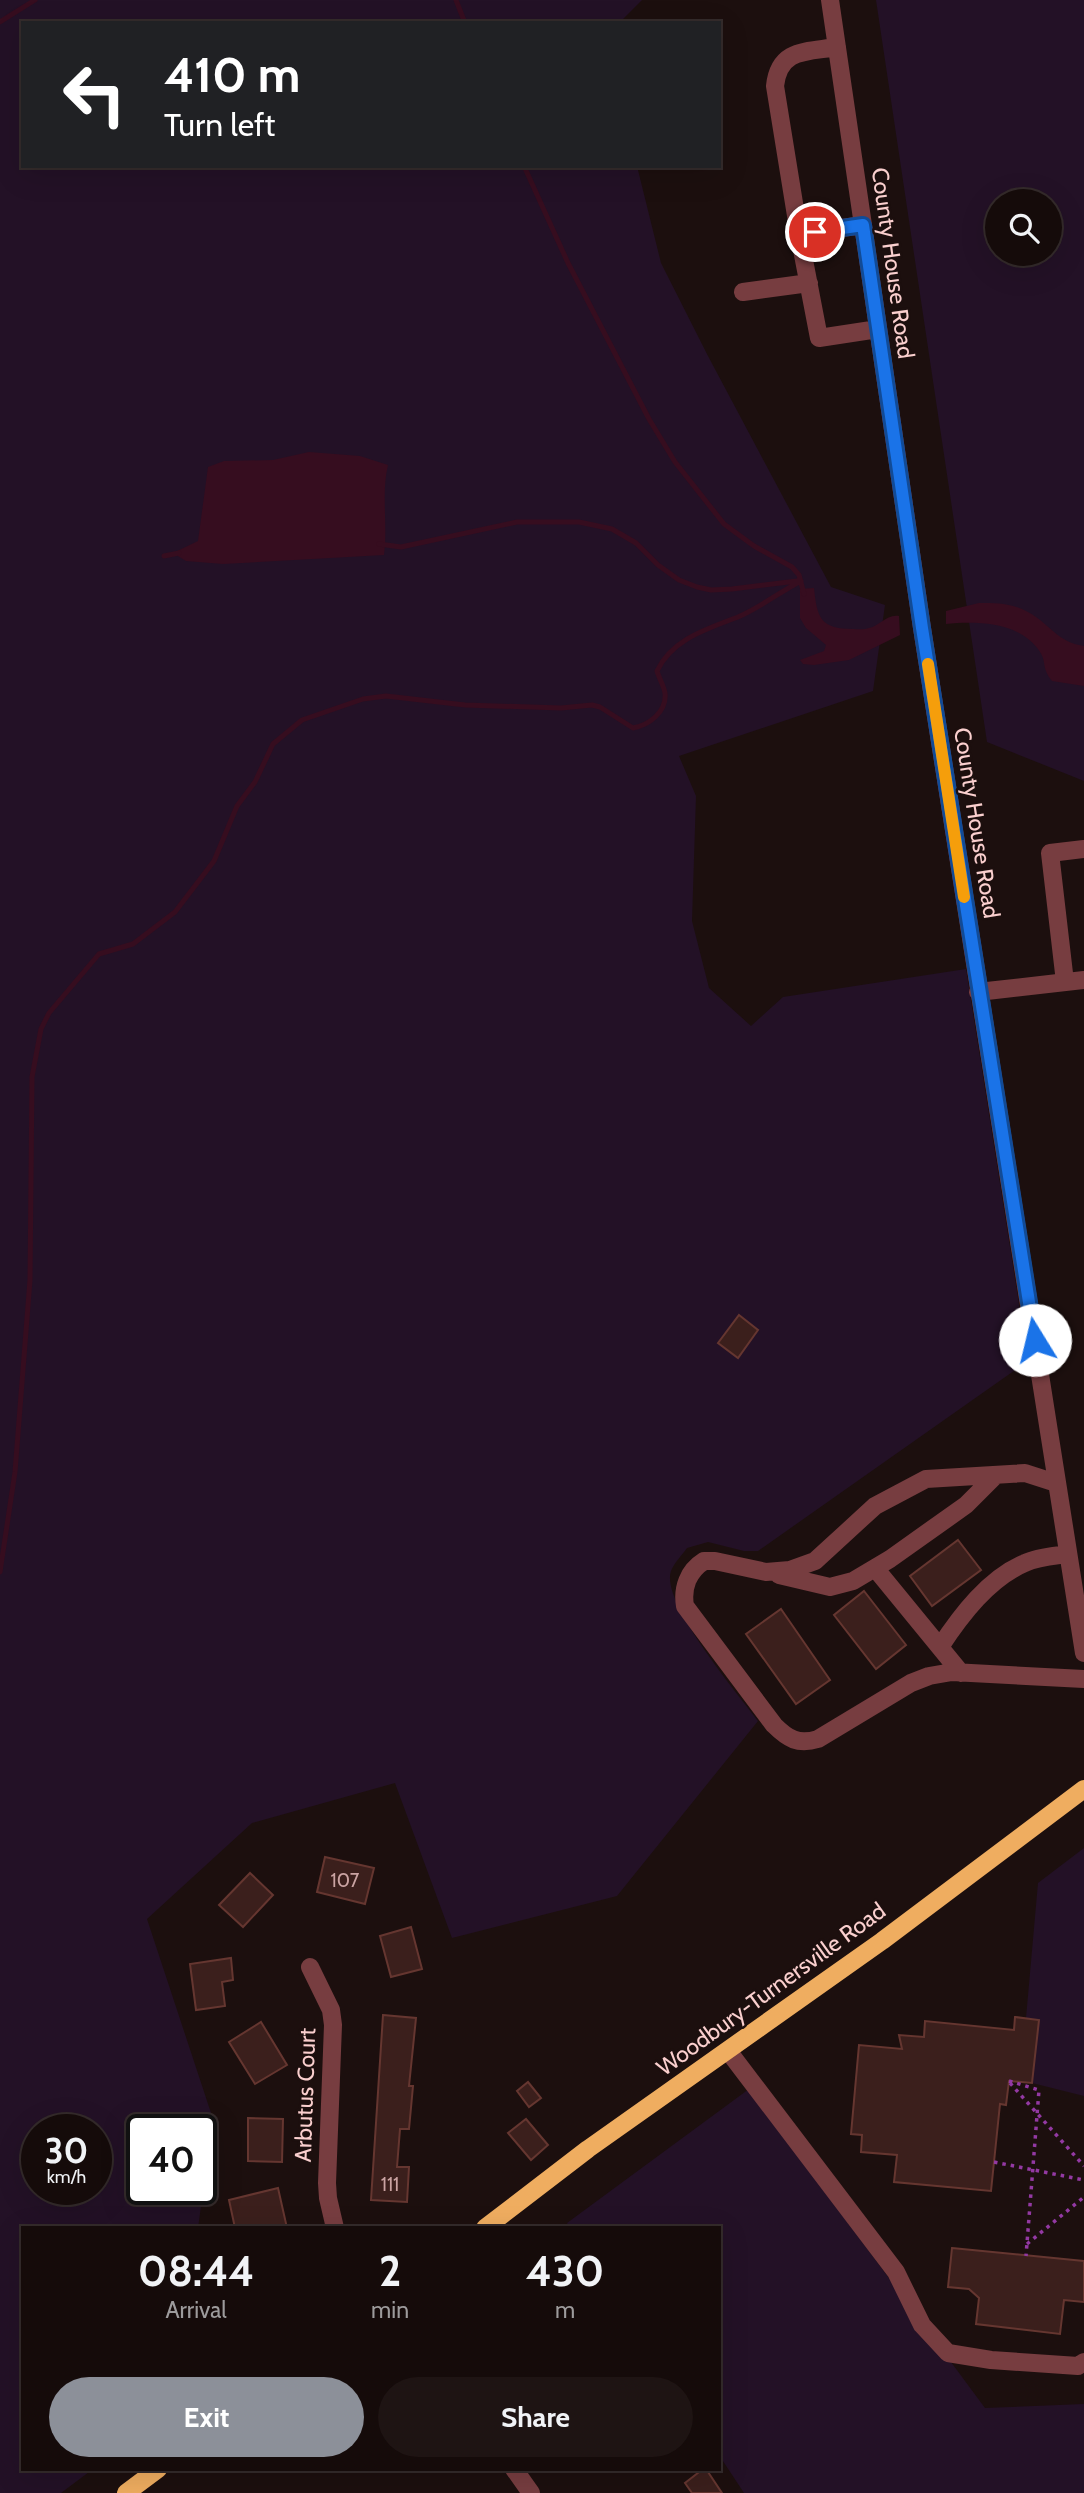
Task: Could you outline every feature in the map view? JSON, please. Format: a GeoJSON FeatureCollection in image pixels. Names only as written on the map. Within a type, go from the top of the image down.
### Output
{"type":"FeatureCollection","features":[{"type":"Feature","properties":{"kind":"main road","name":"Woodbury-Turnersville Road"},"geometry":{"type":"LineString","coordinates":[[492,2223],[587,2149],[729,2052],[1084,1789]]}},
{"type":"Feature","properties":{"kind":"main road"},"geometry":{"type":"LineString","coordinates":[[126,2493],[155,2471]]}},
{"type":"Feature","properties":{"kind":"street","name":"County House Road"},"geometry":{"type":"LineString","coordinates":[[830,0],[978,992],[1084,1653]]}},
{"type":"Feature","properties":{"kind":"street"},"geometry":{"type":"LineString","coordinates":[[837,47],[790,57],[781,62],[775,86],[819,338],[878,329]]}},
{"type":"Feature","properties":{"kind":"street"},"geometry":{"type":"LineString","coordinates":[[799,234],[863,225]]}},
{"type":"Feature","properties":{"kind":"street"},"geometry":{"type":"LineString","coordinates":[[743,292],[809,283]]}},
{"type":"Feature","properties":{"kind":"street"},"geometry":{"type":"LineString","coordinates":[[1065,982],[1050,853],[1084,849]]}},
{"type":"Feature","properties":{"kind":"street"},"geometry":{"type":"LineString","coordinates":[[978,992],[1084,980]]}},
{"type":"Feature","properties":{"kind":"street"},"geometry":{"type":"LineString","coordinates":[[764,1571],[790,1570],[815,1561],[875,1506],[926,1479],[1026,1473],[1056,1483]]}},
{"type":"Feature","properties":{"kind":"street"},"geometry":{"type":"LineString","coordinates":[[996,1475],[966,1505],[853,1581],[830,1587],[764,1571],[704,1561],[691,1573],[685,1585],[685,1606],[774,1725],[793,1741],[804,1743],[818,1739],[911,1683],[929,1676],[961,1672],[1084,1679]]}},
{"type":"Feature","properties":{"kind":"street"},"geometry":{"type":"LineString","coordinates":[[940,1647],[953,1627],[996,1580],[1026,1562],[1068,1554]]}},
{"type":"Feature","properties":{"kind":"street"},"geometry":{"type":"LineString","coordinates":[[875,1568],[961,1672]]}},
{"type":"Feature","properties":{"kind":"street","name":"Arbutus Court"},"geometry":{"type":"LineString","coordinates":[[310,1967],[331,2010],[333,2025],[327,2183],[335,2226]]}},
{"type":"Feature","properties":{"kind":"street"},"geometry":{"type":"LineString","coordinates":[[729,2052],[897,2272],[922,2325],[948,2353],[991,2360],[1077,2366],[1084,2362]]}},
{"type":"Feature","properties":{"kind":"street"},"geometry":{"type":"LineString","coordinates":[[515,2471],[531,2493]]}},
{"type":"Feature","properties":{"kind":"path"},"geometry":{"type":"LineString","coordinates":[[1026,2256],[1033,2170],[1037,2113],[1039,2090],[1009,2081],[1037,2113],[1084,2166]]}},
{"type":"Feature","properties":{"kind":"path"},"geometry":{"type":"LineString","coordinates":[[994,2162],[1084,2180]]}},
{"type":"Feature","properties":{"kind":"path"},"geometry":{"type":"LineString","coordinates":[[1027,2244],[1084,2197]]}},
{"type":"Feature","properties":{"kind":"shaded area"},"geometry":{"type":"Polygon","coordinates":[[[0,0],[642,0],[621,21],[21,21],[21,168],[637,168],[661,263],[831,587],[885,605],[873,691],[679,756],[696,796],[692,921],[709,988],[751,1026],[783,997],[966,969],[1028,1361],[758,1551],[744,1551],[708,1542],[687,1548],[678,1559],[671,1571],[671,1585],[677,1604],[703,1648],[758,1721],[617,1896],[452,1938],[395,1783],[252,1823],[147,1919],[211,2114],[126,2114],[126,2205],[201,2205],[198,2226],[21,2226],[21,2471],[90,2471],[61,2493],[0,2493],[0,0]]]}},
{"type":"Feature","properties":{"kind":"shaded area"},"geometry":{"type":"Polygon","coordinates":[[[876,0],[1084,0],[1084,781],[987,742],[876,0]]]}},
{"type":"Feature","properties":{"kind":"shaded area"},"geometry":{"type":"Polygon","coordinates":[[[309,452],[360,456],[388,465],[384,555],[223,564],[186,561],[173,553],[198,541],[208,467],[224,461],[273,460],[309,452]]]}},
{"type":"Feature","properties":{"kind":"shaded area"},"geometry":{"type":"Polygon","coordinates":[[[814,588],[819,614],[827,624],[833,627],[865,629],[890,617],[899,616],[900,635],[849,660],[803,664],[800,660],[824,651],[826,645],[806,628],[800,618],[800,589],[814,588]]]}},
{"type":"Feature","properties":{"kind":"shaded area"},"geometry":{"type":"Polygon","coordinates":[[[979,603],[1004,604],[1022,609],[1067,641],[1084,646],[1084,686],[1052,681],[1046,672],[1040,652],[1032,642],[1010,629],[985,624],[946,624],[946,611],[979,603]]]}},
{"type":"Feature","properties":{"kind":"shaded area"},"geometry":{"type":"Polygon","coordinates":[[[1084,1848],[1084,2096],[1032,2083],[1039,2020],[1026,2018],[1038,1883],[1084,1848]]]}},
{"type":"Feature","properties":{"kind":"shaded area"},"geometry":{"type":"Polygon","coordinates":[[[749,2089],[985,2408],[1084,2404],[1084,2493],[744,2493],[721,2458],[721,2226],[569,2226],[567,2223],[749,2089]]]}},
{"type":"Feature","properties":{"kind":"building"},"geometry":{"type":"Polygon","coordinates":[[[739,1315],[758,1330],[738,1358],[718,1343],[739,1315]]]}},
{"type":"Feature","properties":{"kind":"building"},"geometry":{"type":"Polygon","coordinates":[[[958,1540],[981,1570],[932,1606],[910,1576],[958,1540]]]}},
{"type":"Feature","properties":{"kind":"building"},"geometry":{"type":"Polygon","coordinates":[[[864,1591],[906,1645],[876,1669],[834,1615],[864,1591]]]}},
{"type":"Feature","properties":{"kind":"building"},"geometry":{"type":"Polygon","coordinates":[[[781,1609],[830,1680],[796,1704],[746,1634],[781,1609]]]}},
{"type":"Feature","properties":{"kind":"building"},"geometry":{"type":"Polygon","coordinates":[[[325,1857],[374,1868],[365,1904],[317,1892],[325,1857]]]}},
{"type":"Feature","properties":{"kind":"building"},"geometry":{"type":"Polygon","coordinates":[[[250,1873],[273,1895],[243,1927],[219,1905],[250,1873]]]}},
{"type":"Feature","properties":{"kind":"building"},"geometry":{"type":"Polygon","coordinates":[[[411,1927],[422,1969],[391,1977],[380,1936],[411,1927]]]}},
{"type":"Feature","properties":{"kind":"building"},"geometry":{"type":"Polygon","coordinates":[[[231,1958],[233,1980],[222,1982],[225,2006],[196,2010],[190,1964],[231,1958]]]}},
{"type":"Feature","properties":{"kind":"building"},"geometry":{"type":"Polygon","coordinates":[[[383,2015],[416,2018],[409,2086],[413,2086],[409,2129],[400,2129],[397,2167],[409,2167],[407,2202],[371,2200],[383,2015]]]}},
{"type":"Feature","properties":{"kind":"building"},"geometry":{"type":"Polygon","coordinates":[[[1015,2017],[1039,2020],[1032,2083],[1009,2081],[1006,2105],[1000,2104],[991,2191],[894,2182],[897,2155],[861,2152],[862,2135],[851,2134],[859,2045],[902,2049],[899,2035],[924,2037],[925,2021],[1014,2030],[1015,2017]]]}},
{"type":"Feature","properties":{"kind":"building"},"geometry":{"type":"Polygon","coordinates":[[[261,2022],[287,2065],[255,2084],[229,2042],[261,2022]]]}},
{"type":"Feature","properties":{"kind":"building"},"geometry":{"type":"Polygon","coordinates":[[[528,2082],[541,2098],[529,2107],[517,2091],[528,2082]]]}},
{"type":"Feature","properties":{"kind":"building"},"geometry":{"type":"Polygon","coordinates":[[[248,2118],[283,2119],[282,2162],[248,2161],[248,2118]]]}},
{"type":"Feature","properties":{"kind":"building"},"geometry":{"type":"Polygon","coordinates":[[[526,2119],[548,2145],[531,2160],[508,2133],[526,2119]]]}},
{"type":"Feature","properties":{"kind":"building"},"geometry":{"type":"Polygon","coordinates":[[[278,2188],[287,2226],[235,2226],[229,2200],[278,2188]]]}},
{"type":"Feature","properties":{"kind":"building"},"geometry":{"type":"Polygon","coordinates":[[[952,2248],[1084,2261],[1084,2302],[1064,2300],[1060,2334],[976,2324],[979,2298],[969,2289],[948,2287],[952,2248]]]}},
{"type":"Feature","properties":{"kind":"building"},"geometry":{"type":"Polygon","coordinates":[[[700,2471],[707,2471],[722,2493],[692,2493],[685,2483],[700,2471]]]}},
{"type":"Feature","properties":{"kind":"waterway"},"geometry":{"type":"LineString","coordinates":[[0,22],[35,0]]}},
{"type":"Feature","properties":{"kind":"waterway"},"geometry":{"type":"LineString","coordinates":[[456,0],[464,21]]}},
{"type":"Feature","properties":{"kind":"waterway"},"geometry":{"type":"LineString","coordinates":[[525,168],[568,263],[649,419],[675,462],[724,524],[754,546],[792,567],[799,575],[804,594]]}},
{"type":"Feature","properties":{"kind":"waterway"},"geometry":{"type":"LineString","coordinates":[[379,544],[401,547],[517,522],[579,522],[612,529],[636,543],[658,565],[679,580],[697,587],[711,590],[732,589],[797,581]]}},
{"type":"Feature","properties":{"kind":"waterway"},"geometry":{"type":"LineString","coordinates":[[164,556],[179,553]]}},
{"type":"Feature","properties":{"kind":"waterway"},"geometry":{"type":"LineString","coordinates":[[0,1572],[15,1472],[30,1280],[32,1077],[41,1029],[49,1013],[99,954],[133,944],[175,912],[214,861],[237,806],[255,782],[273,744],[302,720],[363,699],[386,696],[465,705],[561,708],[592,705],[600,707],[633,728],[651,721],[660,712],[665,693],[657,671],[681,643],[746,613],[801,581]]}},
{"type":"Feature","properties":{"kind":"slow traffic"},"geometry":{"type":"LineString","coordinates":[[928,664],[964,897]]}},
{"type":"Feature","properties":{"kind":"route"},"geometry":{"type":"LineString","coordinates":[[815,232],[863,225],[978,992],[1035,1340]]}}]}
